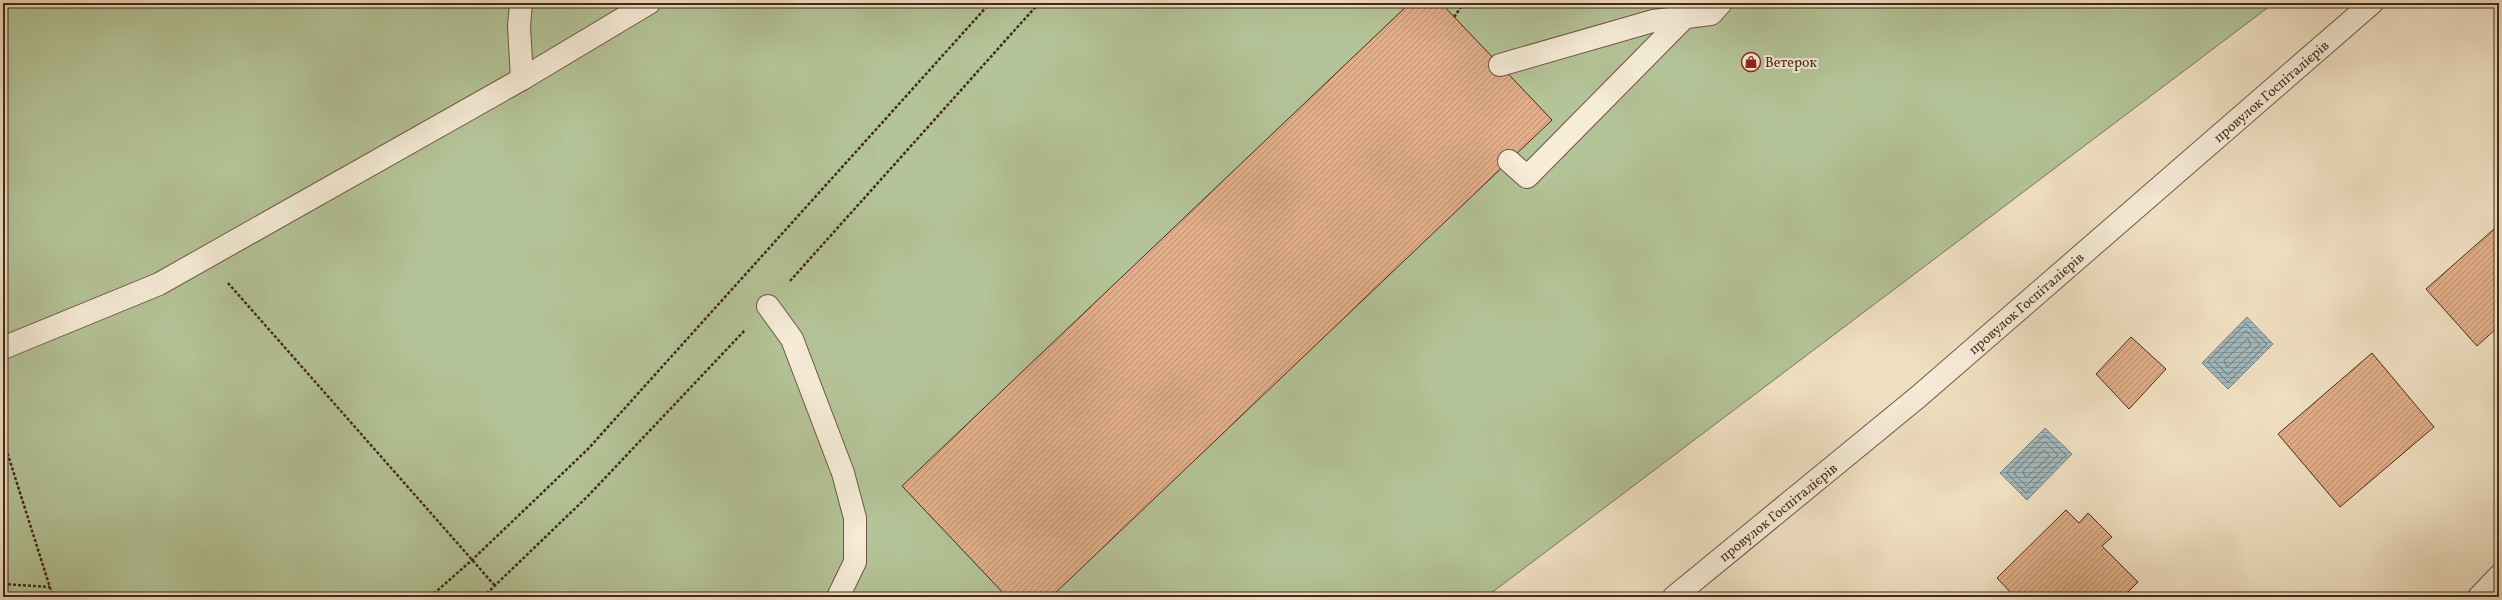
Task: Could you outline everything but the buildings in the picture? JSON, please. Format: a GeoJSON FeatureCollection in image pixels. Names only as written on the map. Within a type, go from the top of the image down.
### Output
{"type":"FeatureCollection","features":[{"type":"Feature","properties":{"kind":"street"},"geometry":{"type":"LineString","coordinates":[[521,3],[519,26],[522,79]]}},
{"type":"Feature","properties":{"kind":"street"},"geometry":{"type":"LineString","coordinates":[[3,348],[159,284],[522,79],[649,3]]}},
{"type":"Feature","properties":{"kind":"street"},"geometry":{"type":"LineString","coordinates":[[1500,65],[1686,11],[1711,14],[1721,3]]}},
{"type":"Feature","properties":{"kind":"street","name":"провулок Госпіталієрів"},"geometry":{"type":"LineString","coordinates":[[1674,597],[1918,397],[2372,3]]}},
{"type":"Feature","properties":{"kind":"street"},"geometry":{"type":"LineString","coordinates":[[1509,161],[1527,177],[1686,11]]}},
{"type":"Feature","properties":{"kind":"street"},"geometry":{"type":"LineString","coordinates":[[768,306],[792,339],[843,473],[855,518],[855,562],[838,597]]}},
{"type":"Feature","properties":{"kind":"path"},"geometry":{"type":"LineString","coordinates":[[430,597],[472,560],[588,449],[990,3]]}},
{"type":"Feature","properties":{"kind":"path"},"geometry":{"type":"LineString","coordinates":[[1454,17],[1464,3]]}},
{"type":"Feature","properties":{"kind":"path"},"geometry":{"type":"LineString","coordinates":[[206,257],[496,587]]}},
{"type":"Feature","properties":{"kind":"path"},"geometry":{"type":"LineString","coordinates":[[3,439],[53,597]]}},
{"type":"Feature","properties":{"kind":"path"},"geometry":{"type":"LineString","coordinates":[[3,584],[50,587]]}},
{"type":"Feature","properties":{"kind":"green space"},"geometry":{"type":"Polygon","coordinates":[[[3,3],[2274,3],[1486,597],[3,597],[3,3]]]}},
{"type":"Feature","properties":{"kind":"water"},"geometry":{"type":"Polygon","coordinates":[[[2247,317],[2273,344],[2228,389],[2202,363],[2247,317]]]}},
{"type":"Feature","properties":{"kind":"water"},"geometry":{"type":"Polygon","coordinates":[[[2045,428],[2072,454],[2027,500],[2000,473],[2045,428]]]}},
{"type":"Feature","properties":{"kind":"place","name":"Ветерок"},"geometry":{"type":"Point","coordinates":[1751,62]}}]}
